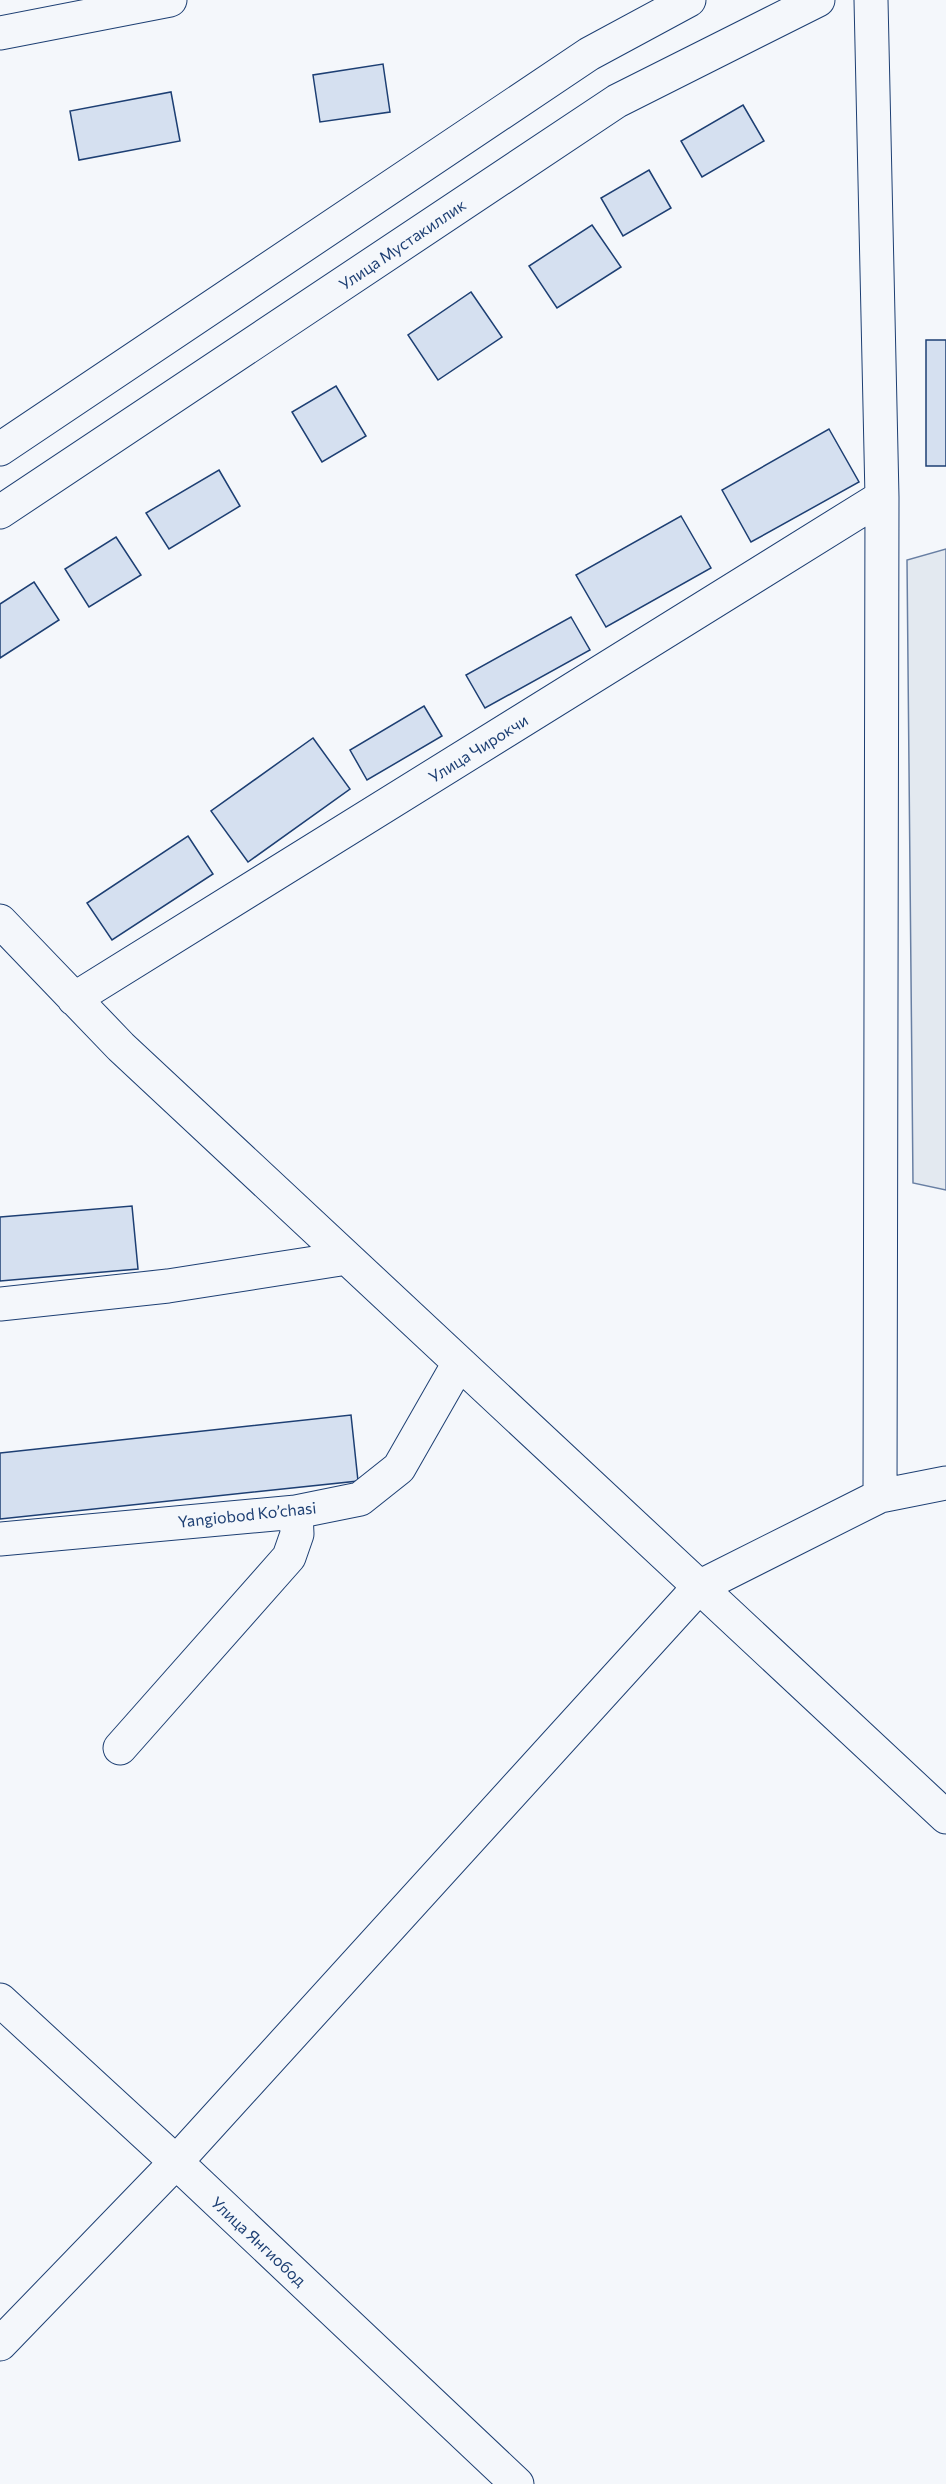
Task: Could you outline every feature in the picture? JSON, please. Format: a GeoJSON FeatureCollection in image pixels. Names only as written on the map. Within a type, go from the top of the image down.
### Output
{"type":"FeatureCollection","features":[{"type":"Feature","properties":{"kind":"street"},"geometry":{"type":"LineString","coordinates":[[0,33],[170,0]]}},
{"type":"Feature","properties":{"kind":"street"},"geometry":{"type":"LineString","coordinates":[[0,449],[589,54],[689,0]]}},
{"type":"Feature","properties":{"kind":"street","name":"Улица Мустакиллик"},"geometry":{"type":"LineString","coordinates":[[0,512],[616,101],[818,0]]}},
{"type":"Feature","properties":{"kind":"street"},"geometry":{"type":"LineString","coordinates":[[871,0],[882,497],[880,1496]]}},
{"type":"Feature","properties":{"kind":"street","name":"Улица Чирокчи"},"geometry":{"type":"LineString","coordinates":[[74,999],[882,497]]}},
{"type":"Feature","properties":{"kind":"street"},"geometry":{"type":"LineString","coordinates":[[0,921],[121,1047],[946,1817]]}},
{"type":"Feature","properties":{"kind":"street"},"geometry":{"type":"LineString","coordinates":[[0,1304],[168,1286],[347,1258]]}},
{"type":"Feature","properties":{"kind":"street","name":"Yangiobod Ko’chasi"},"geometry":{"type":"LineString","coordinates":[[0,1539],[296,1512],[360,1499],[399,1468],[459,1363]]}},
{"type":"Feature","properties":{"kind":"street"},"geometry":{"type":"LineString","coordinates":[[0,2344],[176,2162],[699,1587],[880,1496],[946,1483]]}},
{"type":"Feature","properties":{"kind":"street"},"geometry":{"type":"LineString","coordinates":[[120,1748],[289,1557],[297,1534],[296,1512]]}},
{"type":"Feature","properties":{"kind":"street","name":"Улица Янгиобод"},"geometry":{"type":"LineString","coordinates":[[0,2000],[176,2162],[517,2484]]}},
{"type":"Feature","properties":{"kind":"shaded area"},"geometry":{"type":"Polygon","coordinates":[[[946,549],[946,1190],[913,1183],[907,560],[946,549]]]}},
{"type":"Feature","properties":{"kind":"building"},"geometry":{"type":"Polygon","coordinates":[[[383,64],[390,112],[320,122],[313,75],[383,64]]]}},
{"type":"Feature","properties":{"kind":"building"},"geometry":{"type":"Polygon","coordinates":[[[171,92],[180,141],[79,160],[70,111],[171,92]]]}},
{"type":"Feature","properties":{"kind":"building"},"geometry":{"type":"Polygon","coordinates":[[[743,105],[764,141],[702,177],[681,141],[743,105]]]}},
{"type":"Feature","properties":{"kind":"building"},"geometry":{"type":"Polygon","coordinates":[[[649,170],[671,208],[623,236],[601,198],[649,170]]]}},
{"type":"Feature","properties":{"kind":"building"},"geometry":{"type":"Polygon","coordinates":[[[592,225],[621,267],[557,308],[529,266],[592,225]]]}},
{"type":"Feature","properties":{"kind":"building"},"geometry":{"type":"Polygon","coordinates":[[[471,292],[502,337],[438,380],[408,335],[471,292]]]}},
{"type":"Feature","properties":{"kind":"building"},"geometry":{"type":"Polygon","coordinates":[[[926,340],[946,340],[946,466],[926,466],[926,340]]]}},
{"type":"Feature","properties":{"kind":"building"},"geometry":{"type":"Polygon","coordinates":[[[336,386],[366,436],[322,462],[292,412],[336,386]]]}},
{"type":"Feature","properties":{"kind":"building"},"geometry":{"type":"Polygon","coordinates":[[[829,429],[859,482],[751,542],[722,490],[829,429]]]}},
{"type":"Feature","properties":{"kind":"building"},"geometry":{"type":"Polygon","coordinates":[[[219,470],[240,506],[169,549],[146,513],[219,470]]]}},
{"type":"Feature","properties":{"kind":"building"},"geometry":{"type":"Polygon","coordinates":[[[681,516],[711,568],[606,627],[576,575],[681,516]]]}},
{"type":"Feature","properties":{"kind":"building"},"geometry":{"type":"Polygon","coordinates":[[[116,537],[141,575],[89,607],[65,569],[116,537]]]}},
{"type":"Feature","properties":{"kind":"building"},"geometry":{"type":"Polygon","coordinates":[[[34,582],[59,620],[0,658],[0,604],[34,582]]]}},
{"type":"Feature","properties":{"kind":"building"},"geometry":{"type":"Polygon","coordinates":[[[571,617],[590,650],[485,708],[466,675],[571,617]]]}},
{"type":"Feature","properties":{"kind":"building"},"geometry":{"type":"Polygon","coordinates":[[[424,706],[442,736],[367,780],[350,750],[424,706]]]}},
{"type":"Feature","properties":{"kind":"building"},"geometry":{"type":"Polygon","coordinates":[[[313,738],[350,789],[248,862],[211,811],[313,738]]]}},
{"type":"Feature","properties":{"kind":"building"},"geometry":{"type":"Polygon","coordinates":[[[188,836],[213,874],[112,940],[87,903],[188,836]]]}},
{"type":"Feature","properties":{"kind":"building"},"geometry":{"type":"Polygon","coordinates":[[[132,1206],[138,1269],[0,1281],[0,1217],[132,1206]]]}},
{"type":"Feature","properties":{"kind":"building"},"geometry":{"type":"Polygon","coordinates":[[[351,1415],[358,1481],[0,1519],[0,1453],[351,1415]]]}}]}
